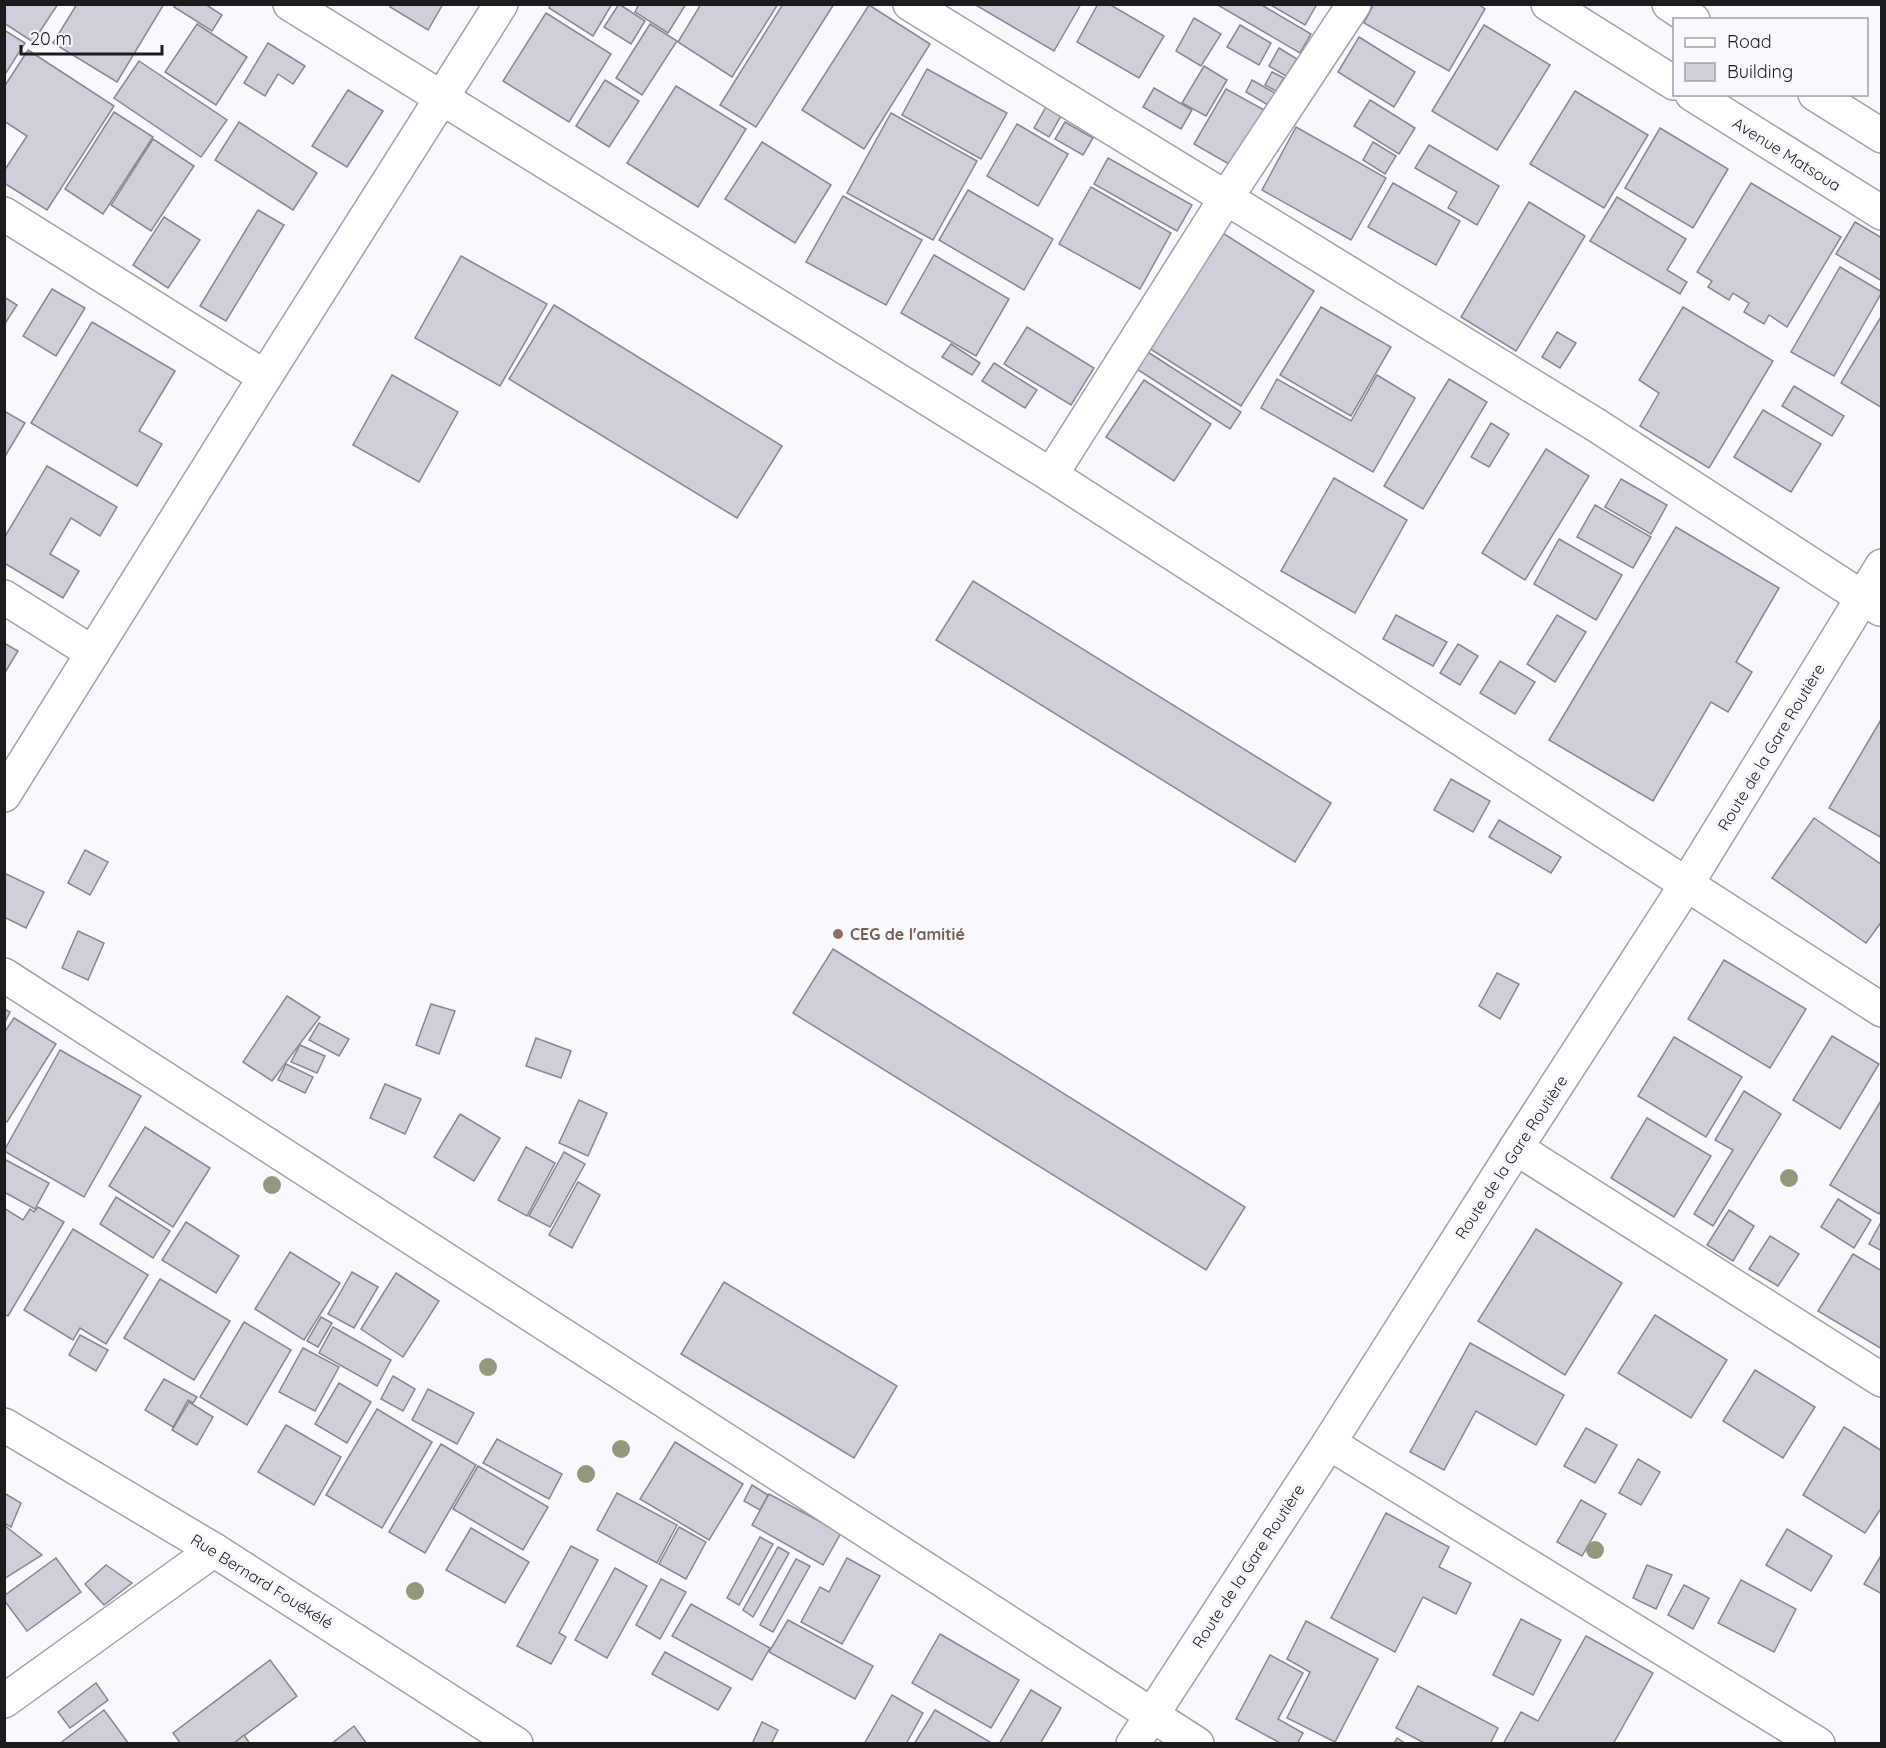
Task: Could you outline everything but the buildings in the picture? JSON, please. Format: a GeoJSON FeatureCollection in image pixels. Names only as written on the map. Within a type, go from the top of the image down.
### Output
{"type":"FeatureCollection","features":[{"type":"Feature","properties":{"kind":"street"},"geometry":{"type":"LineString","coordinates":[[290,4],[1051,475],[1881,1010]]}},
{"type":"Feature","properties":{"kind":"street"},"geometry":{"type":"LineString","coordinates":[[4,795],[501,4]]}},
{"type":"Feature","properties":{"kind":"street"},"geometry":{"type":"LineString","coordinates":[[910,4],[1586,419],[1872,603]]}},
{"type":"Feature","properties":{"kind":"street"},"geometry":{"type":"LineString","coordinates":[[1051,475],[1226,198],[1354,4]]}},
{"type":"Feature","properties":{"kind":"street"},"geometry":{"type":"LineString","coordinates":[[1548,4],[1673,82]]}},
{"type":"Feature","properties":{"kind":"street"},"geometry":{"type":"LineString","coordinates":[[1669,4],[1690,18]]}},
{"type":"Feature","properties":{"kind":"street","name":"Avenue Matsoua"},"geometry":{"type":"LineString","coordinates":[[1695,96],[1881,213]]}},
{"type":"Feature","properties":{"kind":"street"},"geometry":{"type":"LineString","coordinates":[[1818,96],[1881,136]]}},
{"type":"Feature","properties":{"kind":"street"},"geometry":{"type":"LineString","coordinates":[[4,214],[265,377]]}},
{"type":"Feature","properties":{"kind":"street","name":"Route de la Gare Routière"},"geometry":{"type":"LineString","coordinates":[[1133,1743],[1329,1443],[1686,885],[1872,603],[1881,566]]}},
{"type":"Feature","properties":{"kind":"street"},"geometry":{"type":"LineString","coordinates":[[4,597],[93,652]]}},
{"type":"Feature","properties":{"kind":"street"},"geometry":{"type":"LineString","coordinates":[[4,975],[1197,1743]]}},
{"type":"Feature","properties":{"kind":"street"},"geometry":{"type":"LineString","coordinates":[[1516,1148],[1881,1380]]}},
{"type":"Feature","properties":{"kind":"street","name":"Rue Bernard Fouékélé"},"geometry":{"type":"LineString","coordinates":[[4,1425],[214,1550],[512,1742]]}},
{"type":"Feature","properties":{"kind":"street"},"geometry":{"type":"LineString","coordinates":[[1329,1443],[1818,1743]]}},
{"type":"Feature","properties":{"kind":"street"},"geometry":{"type":"LineString","coordinates":[[4,1701],[214,1550]]}},
{"type":"Feature","properties":{"kind":"place","name":"CEG de l'amitié"},"geometry":{"type":"Point","coordinates":[838,934]}}]}
